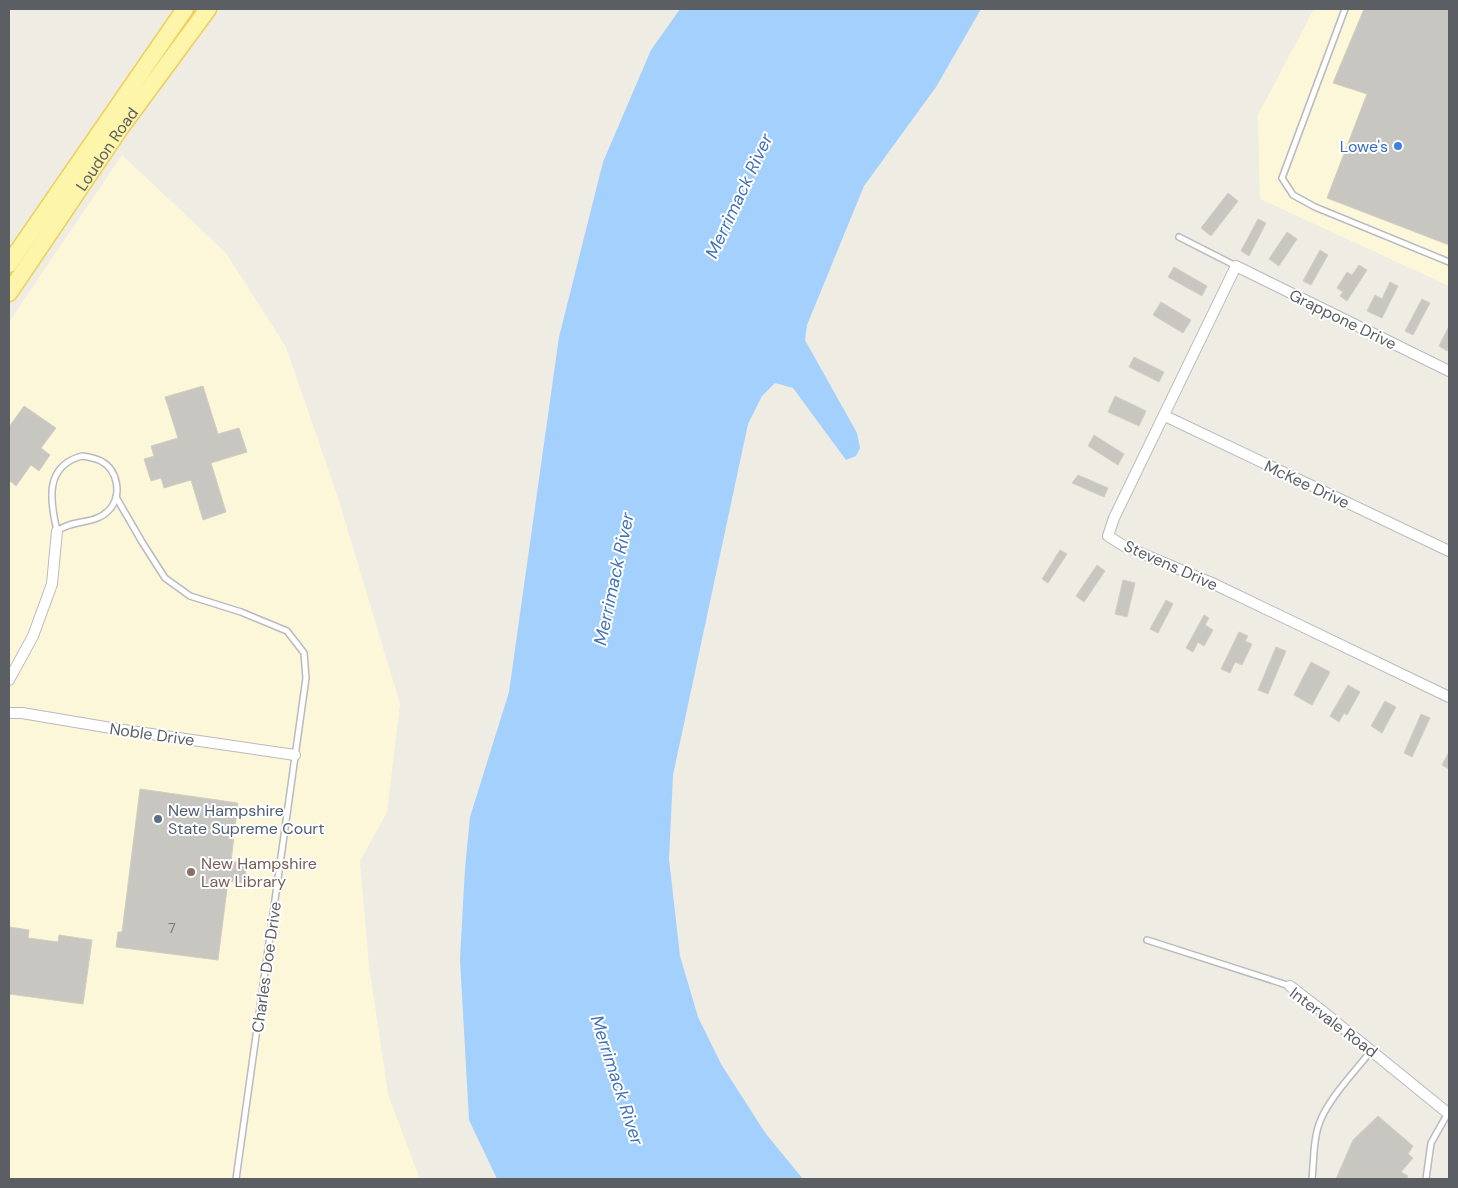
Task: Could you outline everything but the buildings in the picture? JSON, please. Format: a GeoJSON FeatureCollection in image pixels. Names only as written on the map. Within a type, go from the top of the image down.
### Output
{"type":"FeatureCollection","features":[{"type":"Feature","properties":{"kind":"main road","name":"Loudon Road"},"geometry":{"type":"LineString","coordinates":[[9,264],[185,9]]}},
{"type":"Feature","properties":{"kind":"main road","name":"Loudon Road"},"geometry":{"type":"LineString","coordinates":[[9,293],[121,127],[208,9]]}},
{"type":"Feature","properties":{"kind":"street","name":"Grappone Drive"},"geometry":{"type":"LineString","coordinates":[[1236,266],[1449,371]]}},
{"type":"Feature","properties":{"kind":"street","name":"Stevens Drive"},"geometry":{"type":"LineString","coordinates":[[1236,266],[1114,518],[1108,536],[1124,546],[1212,583],[1449,697]]}},
{"type":"Feature","properties":{"kind":"street","name":"McKee Drive"},"geometry":{"type":"LineString","coordinates":[[1165,416],[1449,551]]}},
{"type":"Feature","properties":{"kind":"street","name":"Charles Doe Drive"},"geometry":{"type":"LineString","coordinates":[[9,680],[33,636],[52,584],[57,531]]}},
{"type":"Feature","properties":{"kind":"street","name":"Noble Drive"},"geometry":{"type":"LineString","coordinates":[[9,713],[22,713],[295,755]]}},
{"type":"Feature","properties":{"kind":"street","name":"Intervale Road"},"geometry":{"type":"LineString","coordinates":[[1290,986],[1449,1113]]}},
{"type":"Feature","properties":{"kind":"lane"},"geometry":{"type":"LineString","coordinates":[[1346,9],[1282,178],[1293,195],[1315,207],[1449,262]]}},
{"type":"Feature","properties":{"kind":"lane"},"geometry":{"type":"LineString","coordinates":[[1179,237],[1236,266]]}},
{"type":"Feature","properties":{"kind":"lane","name":"Charles Doe Drive"},"geometry":{"type":"LineString","coordinates":[[57,531],[53,513],[53,484],[56,474],[63,465],[72,459],[82,456],[93,457],[103,462],[115,477],[116,497],[165,578],[190,596],[241,612],[287,631],[304,653],[306,678],[236,1179]]}},
{"type":"Feature","properties":{"kind":"lane"},"geometry":{"type":"LineString","coordinates":[[57,531],[65,525],[94,520],[104,515],[112,507],[116,497]]}},
{"type":"Feature","properties":{"kind":"lane","name":"Intervale Road"},"geometry":{"type":"LineString","coordinates":[[1147,940],[1290,986]]}},
{"type":"Feature","properties":{"kind":"lane"},"geometry":{"type":"LineString","coordinates":[[1312,1179],[1316,1135],[1320,1120],[1327,1108],[1372,1050]]}},
{"type":"Feature","properties":{"kind":"lane"},"geometry":{"type":"LineString","coordinates":[[1426,1179],[1431,1143],[1449,1113]]}},
{"type":"Feature","properties":{"kind":"shaded area"},"geometry":{"type":"Polygon","coordinates":[[[1314,9],[1449,9],[1449,286],[1260,199],[1258,115],[1314,9]]]}},
{"type":"Feature","properties":{"kind":"shaded area"},"geometry":{"type":"Polygon","coordinates":[[[122,155],[226,253],[286,347],[338,498],[400,704],[387,812],[360,861],[369,966],[388,1094],[420,1179],[9,1179],[9,322],[122,155]]]}},
{"type":"Feature","properties":{"kind":"water","name":"Merrimack River"},"geometry":{"type":"Polygon","coordinates":[[[680,9],[981,9],[936,87],[864,186],[807,325],[805,340],[857,433],[860,448],[856,456],[846,460],[793,388],[775,383],[762,396],[748,424],[673,775],[669,859],[680,956],[698,1017],[721,1064],[766,1134],[803,1179],[497,1179],[469,1120],[460,959],[470,817],[509,692],[559,337],[603,162],[651,50],[680,9]]]}},
{"type":"Feature","properties":{"kind":"place","name":"Lowe's"},"geometry":{"type":"Point","coordinates":[1398,146]}},
{"type":"Feature","properties":{"kind":"place","name":"New Hampshire State Supreme Court"},"geometry":{"type":"Point","coordinates":[158,819]}},
{"type":"Feature","properties":{"kind":"place","name":"New Hampshire Law Library"},"geometry":{"type":"Point","coordinates":[191,872]}}]}
